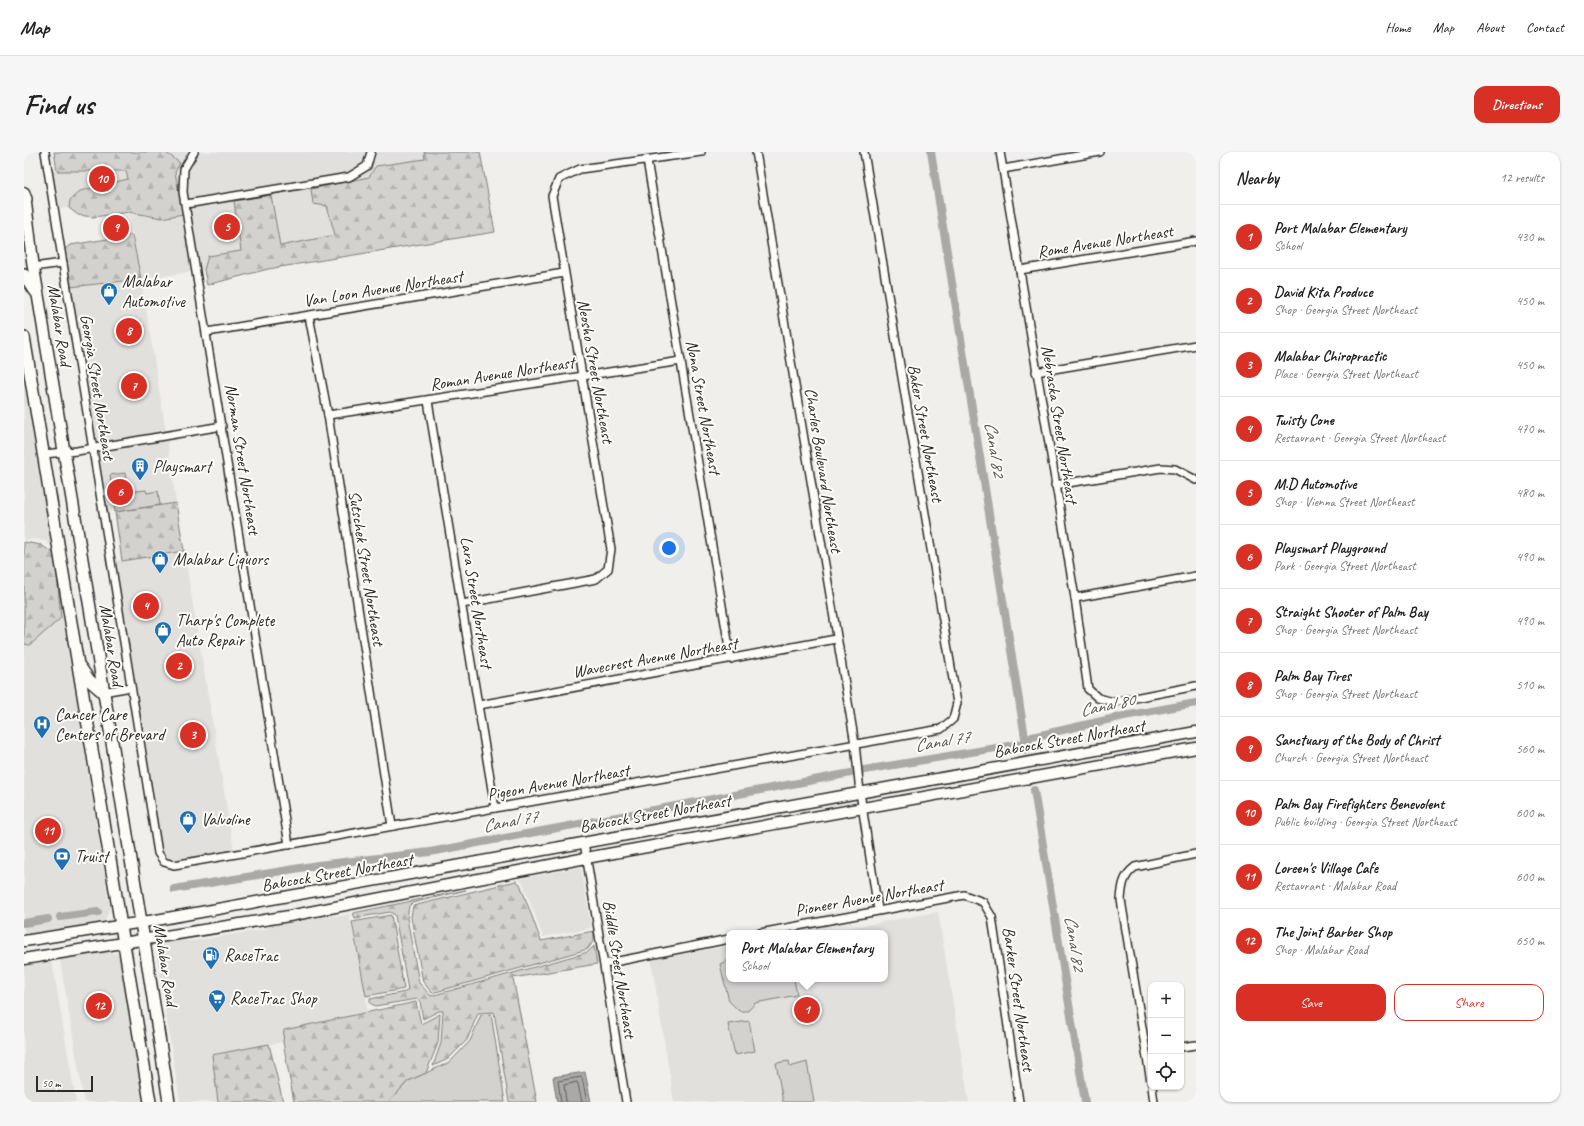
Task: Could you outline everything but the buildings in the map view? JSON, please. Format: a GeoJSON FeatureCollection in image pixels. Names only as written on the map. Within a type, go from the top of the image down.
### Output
{"type":"FeatureCollection","features":[{"type":"Feature","properties":{"kind":"main road","name":"Malabar Road"},"geometry":{"type":"LineString","coordinates":[[24,196],[33,267],[103,692],[119,776],[169,1102]]}},
{"type":"Feature","properties":{"kind":"main road"},"geometry":{"type":"LineString","coordinates":[[24,275],[38,296]]}},
{"type":"Feature","properties":{"kind":"main road"},"geometry":{"type":"LineString","coordinates":[[24,337],[150,1102]]}},
{"type":"Feature","properties":{"kind":"main road"},"geometry":{"type":"LineString","coordinates":[[78,663],[89,680],[103,692]]}},
{"type":"Feature","properties":{"kind":"main road","name":"Babcock Street Northeast"},"geometry":{"type":"LineString","coordinates":[[24,941],[142,923],[860,792],[1196,733]]}},
{"type":"Feature","properties":{"kind":"main road","name":"Babcock Street Northeast"},"geometry":{"type":"LineString","coordinates":[[24,959],[289,916],[586,858],[1196,748]]}},
{"type":"Feature","properties":{"kind":"main road"},"geometry":{"type":"LineString","coordinates":[[402,893],[402,887],[421,873]]}},
{"type":"Feature","properties":{"kind":"street","name":"Georgia Street Northeast"},"geometry":{"type":"LineString","coordinates":[[45,152],[158,853],[164,862]]}},
{"type":"Feature","properties":{"kind":"street","name":"Norman Street Northeast"},"geometry":{"type":"LineString","coordinates":[[194,152],[184,169],[182,179],[289,845]]}},
{"type":"Feature","properties":{"kind":"street"},"geometry":{"type":"LineString","coordinates":[[186,204],[349,177],[366,167],[371,152]]}},
{"type":"Feature","properties":{"kind":"street"},"geometry":{"type":"LineString","coordinates":[[647,160],[701,152]]}},
{"type":"Feature","properties":{"kind":"street","name":"Charles Boulevard Northeast"},"geometry":{"type":"LineString","coordinates":[[756,152],[836,639],[855,744],[862,809],[878,910]]}},
{"type":"Feature","properties":{"kind":"street","name":"Baker Street Northeast"},"geometry":{"type":"LineString","coordinates":[[864,152],[957,703],[953,719]]}},
{"type":"Feature","properties":{"kind":"street","name":"Nebraska Street Northeast"},"geometry":{"type":"LineString","coordinates":[[1000,152],[1075,598],[1088,689],[1098,698],[1114,702],[1196,686]]}},
{"type":"Feature","properties":{"kind":"street"},"geometry":{"type":"LineString","coordinates":[[1003,169],[1100,152]]}},
{"type":"Feature","properties":{"kind":"street","name":"Neosho Street Northeast"},"geometry":{"type":"LineString","coordinates":[[462,604],[596,579],[608,569],[611,549],[552,196],[559,179],[580,169],[647,160]]}},
{"type":"Feature","properties":{"kind":"street","name":"Nona Street Northeast"},"geometry":{"type":"LineString","coordinates":[[647,160],[731,659]]}},
{"type":"Feature","properties":{"kind":"street","name":"Rome Avenue Northeast"},"geometry":{"type":"LineString","coordinates":[[1020,270],[1196,241]]}},
{"type":"Feature","properties":{"kind":"street"},"geometry":{"type":"LineString","coordinates":[[33,267],[63,263]]}},
{"type":"Feature","properties":{"kind":"street","name":"Van Loon Avenue Northeast"},"geometry":{"type":"LineString","coordinates":[[207,332],[564,273]]}},
{"type":"Feature","properties":{"kind":"street","name":"Sutschek Street Northeast"},"geometry":{"type":"LineString","coordinates":[[309,316],[328,416],[392,826]]}},
{"type":"Feature","properties":{"kind":"street"},"geometry":{"type":"LineString","coordinates":[[1036,372],[1196,345]]}},
{"type":"Feature","properties":{"kind":"street","name":"Roman Avenue Northeast"},"geometry":{"type":"LineString","coordinates":[[328,416],[581,375],[681,361]]}},
{"type":"Feature","properties":{"kind":"street","name":"Lara Street Northeast"},"geometry":{"type":"LineString","coordinates":[[428,401],[495,808]]}},
{"type":"Feature","properties":{"kind":"street"},"geometry":{"type":"LineString","coordinates":[[43,454],[93,448],[222,426]]}},
{"type":"Feature","properties":{"kind":"street"},"geometry":{"type":"LineString","coordinates":[[1055,485],[1161,468],[1175,469],[1196,480]]}},
{"type":"Feature","properties":{"kind":"street"},"geometry":{"type":"LineString","coordinates":[[1075,598],[1196,576]]}},
{"type":"Feature","properties":{"kind":"street","name":"Wavecrest Avenue Northeast"},"geometry":{"type":"LineString","coordinates":[[479,705],[836,639]]}},
{"type":"Feature","properties":{"kind":"street"},"geometry":{"type":"LineString","coordinates":[[103,692],[131,687]]}},
{"type":"Feature","properties":{"kind":"street","name":"Pigeon Avenue Northeast"},"geometry":{"type":"LineString","coordinates":[[164,862],[174,865],[941,729],[953,719]]}},
{"type":"Feature","properties":{"kind":"street","name":"Biddle Street Northeast"},"geometry":{"type":"LineString","coordinates":[[584,842],[626,1102]]}},
{"type":"Feature","properties":{"kind":"street"},"geometry":{"type":"LineString","coordinates":[[1148,1048],[1121,900],[1124,879],[1128,872],[1145,864],[1196,854]]}},
{"type":"Feature","properties":{"kind":"street","name":"Pioneer Avenue Northeast"},"geometry":{"type":"LineString","coordinates":[[775,930],[964,895],[983,902]]}},
{"type":"Feature","properties":{"kind":"street","name":"Barker Street Northeast"},"geometry":{"type":"LineString","coordinates":[[983,902],[992,917],[1019,1102]]}},
{"type":"Feature","properties":{"kind":"street"},"geometry":{"type":"LineString","coordinates":[[604,964],[726,940]]}},
{"type":"Feature","properties":{"kind":"street"},"geometry":{"type":"LineString","coordinates":[[1184,1047],[1196,1045]]}},
{"type":"Feature","properties":{"kind":"street"},"geometry":{"type":"LineString","coordinates":[[1152,1090],[1154,1102]]}},
{"type":"Feature","properties":{"kind":"shaded area"},"geometry":{"type":"Polygon","coordinates":[[[165,152],[457,152],[336,235],[280,246],[209,256],[204,270],[141,279],[129,212],[162,218],[183,214],[175,172],[180,163],[165,152]]]}},
{"type":"Feature","properties":{"kind":"shaded area"},"geometry":{"type":"Polygon","coordinates":[[[52,171],[126,171],[128,179],[80,191],[70,200],[69,208],[58,209],[52,171]]]}},
{"type":"Feature","properties":{"kind":"shaded area"},"geometry":{"type":"Polygon","coordinates":[[[141,279],[166,432],[104,442],[96,438],[93,430],[70,287],[141,279]]]}},
{"type":"Feature","properties":{"kind":"shaded area"},"geometry":{"type":"Polygon","coordinates":[[[24,377],[46,515],[53,548],[46,541],[33,539],[24,541],[24,377]]]}},
{"type":"Feature","properties":{"kind":"shaded area"},"geometry":{"type":"Polygon","coordinates":[[[167,439],[176,503],[106,512],[99,460],[101,455],[106,451],[167,439]]]}},
{"type":"Feature","properties":{"kind":"shaded area"},"geometry":{"type":"Polygon","coordinates":[[[184,551],[234,851],[175,861],[169,859],[162,852],[114,559],[123,561],[184,551]]]}},
{"type":"Feature","properties":{"kind":"shaded area"},"geometry":{"type":"Polygon","coordinates":[[[58,586],[110,908],[105,920],[96,924],[24,936],[24,644],[30,644],[60,618],[58,586]]]}},
{"type":"Feature","properties":{"kind":"shaded area"},"geometry":{"type":"Polygon","coordinates":[[[581,867],[591,928],[543,937],[523,883],[519,879],[581,867]]]}},
{"type":"Feature","properties":{"kind":"shaded area"},"geometry":{"type":"Polygon","coordinates":[[[938,912],[969,1102],[674,1102],[651,959],[726,946],[726,982],[888,982],[888,930],[838,930],[938,912]]]}},
{"type":"Feature","properties":{"kind":"shaded area"},"geometry":{"type":"Polygon","coordinates":[[[349,914],[366,996],[367,1012],[284,1030],[283,1042],[212,1055],[218,1102],[180,1102],[157,957],[162,945],[172,940],[192,941],[266,929],[271,924],[321,915],[342,916],[349,914]]]}},
{"type":"Feature","properties":{"kind":"shaded area"},"geometry":{"type":"Polygon","coordinates":[[[106,951],[118,954],[122,958],[147,1102],[84,1102],[60,960],[61,958],[106,951]]]}},
{"type":"Feature","properties":{"kind":"shaded area"},"geometry":{"type":"Polygon","coordinates":[[[49,960],[53,967],[76,1102],[24,1102],[24,964],[49,960]]]}},
{"type":"Feature","properties":{"kind":"green space"},"geometry":{"type":"Polygon","coordinates":[[[54,152],[165,152],[180,163],[175,172],[183,214],[162,218],[129,212],[94,217],[78,215],[69,208],[70,200],[80,191],[128,179],[126,171],[57,171],[54,152]]]}},
{"type":"Feature","properties":{"kind":"green space"},"geometry":{"type":"Polygon","coordinates":[[[424,152],[480,152],[495,232],[268,269],[207,285],[204,270],[208,256],[241,251],[234,201],[271,195],[280,246],[335,235],[327,206],[313,204],[311,189],[369,177],[376,166],[425,159],[424,152]]]}},
{"type":"Feature","properties":{"kind":"green space"},"geometry":{"type":"Polygon","coordinates":[[[132,235],[141,279],[70,287],[64,250],[70,245],[132,235]]]}},
{"type":"Feature","properties":{"kind":"green space"},"geometry":{"type":"Polygon","coordinates":[[[125,473],[128,492],[146,490],[147,493],[158,491],[160,505],[115,512],[110,475],[125,473]]]}},
{"type":"Feature","properties":{"kind":"green space"},"geometry":{"type":"Polygon","coordinates":[[[176,503],[184,551],[122,561],[115,512],[176,503]]]}},
{"type":"Feature","properties":{"kind":"green space"},"geometry":{"type":"Polygon","coordinates":[[[24,542],[41,545],[55,554],[61,618],[30,645],[24,644],[24,542]]]}},
{"type":"Feature","properties":{"kind":"green space"},"geometry":{"type":"Polygon","coordinates":[[[516,881],[520,884],[541,941],[594,931],[594,940],[588,949],[432,993],[423,982],[411,917],[413,906],[516,881]]]}},
{"type":"Feature","properties":{"kind":"green space"},"geometry":{"type":"Polygon","coordinates":[[[466,890],[412,903],[409,906],[407,918],[419,983],[431,996],[588,952],[594,946],[597,964],[513,978],[537,1102],[509,1102],[494,1012],[478,1013],[467,1040],[448,1059],[433,1066],[441,1043],[443,1011],[439,1011],[423,1019],[420,1001],[417,999],[375,1006],[370,1003],[370,999],[405,992],[408,990],[395,915],[390,912],[355,918],[353,913],[466,890]]]}},
{"type":"Feature","properties":{"kind":"green space"},"geometry":{"type":"Polygon","coordinates":[[[391,915],[404,989],[366,996],[352,922],[391,915]]]}},
{"type":"Feature","properties":{"kind":"green space"},"geometry":{"type":"Polygon","coordinates":[[[726,961],[726,982],[795,982],[797,995],[755,1003],[748,1011],[739,1011],[729,1001],[720,964],[726,961]]]}},
{"type":"Feature","properties":{"kind":"green space"},"geometry":{"type":"Polygon","coordinates":[[[416,1002],[421,1024],[440,1014],[438,1043],[426,1073],[408,1081],[389,1102],[294,1102],[283,1042],[284,1030],[416,1002]]]}},
{"type":"Feature","properties":{"kind":"green space"},"geometry":{"type":"Polygon","coordinates":[[[491,1014],[505,1102],[389,1102],[408,1081],[450,1062],[470,1041],[481,1015],[491,1014]]]}},
{"type":"Feature","properties":{"kind":"green space"},"geometry":{"type":"Polygon","coordinates":[[[749,1021],[755,1051],[735,1055],[728,1024],[749,1021]]]}},
{"type":"Feature","properties":{"kind":"green space"},"geometry":{"type":"Polygon","coordinates":[[[269,1044],[283,1102],[218,1102],[212,1055],[269,1044]]]}},
{"type":"Feature","properties":{"kind":"green space"},"geometry":{"type":"Polygon","coordinates":[[[789,1061],[790,1067],[807,1062],[814,1102],[783,1102],[776,1063],[789,1061]]]}},
{"type":"Feature","properties":{"kind":"water"},"geometry":{"type":"Polygon","coordinates":[[[585,1072],[591,1102],[557,1102],[553,1077],[585,1072]]]}},
{"type":"Feature","properties":{"kind":"waterway","name":"Canal 82"},"geometry":{"type":"LineString","coordinates":[[931,152],[1027,750]]}},
{"type":"Feature","properties":{"kind":"waterway","name":"Canal 80"},"geometry":{"type":"LineString","coordinates":[[864,770],[1026,743],[1032,737],[1124,716],[1196,703]]}},
{"type":"Feature","properties":{"kind":"waterway","name":"Canal 77"},"geometry":{"type":"LineString","coordinates":[[174,889],[318,865],[430,852],[851,773]]}},
{"type":"Feature","properties":{"kind":"waterway","name":"Canal 82"},"geometry":{"type":"LineString","coordinates":[[1034,790],[1085,1102]]}},
{"type":"Feature","properties":{"kind":"waterway","name":"Canal 77"},"geometry":{"type":"LineString","coordinates":[[60,917],[98,912]]}},
{"type":"Feature","properties":{"kind":"waterway","name":"Canal 77"},"geometry":{"type":"LineString","coordinates":[[24,923],[48,919]]}},
{"type":"Feature","properties":{"kind":"place","name":"Palm Bay Firefighters Benevolent"},"geometry":{"type":"Point","coordinates":[102,179]}},
{"type":"Feature","properties":{"kind":"place","name":"M.D Automotive"},"geometry":{"type":"Point","coordinates":[227,227]}},
{"type":"Feature","properties":{"kind":"place","name":"Sanctuary of the Body of Christ"},"geometry":{"type":"Point","coordinates":[116,228]}},
{"type":"Feature","properties":{"kind":"place","name":"Malabar Automotive"},"geometry":{"type":"Point","coordinates":[109,306]}},
{"type":"Feature","properties":{"kind":"place","name":"Palm Bay Tires"},"geometry":{"type":"Point","coordinates":[129,331]}},
{"type":"Feature","properties":{"kind":"place","name":"Straight Shooter of Palm Bay"},"geometry":{"type":"Point","coordinates":[134,386]}},
{"type":"Feature","properties":{"kind":"place","name":"Playsmart"},"geometry":{"type":"Point","coordinates":[140,481]}},
{"type":"Feature","properties":{"kind":"place","name":"Playsmart Playground"},"geometry":{"type":"Point","coordinates":[120,492]}},
{"type":"Feature","properties":{"kind":"place","name":"Malabar Liquors"},"geometry":{"type":"Point","coordinates":[160,574]}},
{"type":"Feature","properties":{"kind":"place","name":"Twisty Cone"},"geometry":{"type":"Point","coordinates":[146,606]}},
{"type":"Feature","properties":{"kind":"place","name":"Tharp's Complete Auto Repair"},"geometry":{"type":"Point","coordinates":[163,645]}},
{"type":"Feature","properties":{"kind":"place","name":"David Kita Produce"},"geometry":{"type":"Point","coordinates":[179,666]}},
{"type":"Feature","properties":{"kind":"place","name":"Malabar Chiropractic"},"geometry":{"type":"Point","coordinates":[193,735]}},
{"type":"Feature","properties":{"kind":"place","name":"Cancer Care Centers of Brevard"},"geometry":{"type":"Point","coordinates":[42,739]}},
{"type":"Feature","properties":{"kind":"place","name":"Loreen's Village Cafe"},"geometry":{"type":"Point","coordinates":[48,831]}},
{"type":"Feature","properties":{"kind":"place","name":"Valvoline"},"geometry":{"type":"Point","coordinates":[188,834]}},
{"type":"Feature","properties":{"kind":"place","name":"Truist"},"geometry":{"type":"Point","coordinates":[62,871]}},
{"type":"Feature","properties":{"kind":"place","name":"RaceTrac"},"geometry":{"type":"Point","coordinates":[211,970]}},
{"type":"Feature","properties":{"kind":"place","name":"The Joint Barber Shop"},"geometry":{"type":"Point","coordinates":[99,1006]}},
{"type":"Feature","properties":{"kind":"place","name":"Port Malabar Elementary"},"geometry":{"type":"Point","coordinates":[807,1010]}},
{"type":"Feature","properties":{"kind":"place","name":"RaceTrac Shop"},"geometry":{"type":"Point","coordinates":[217,1013]}}]}
